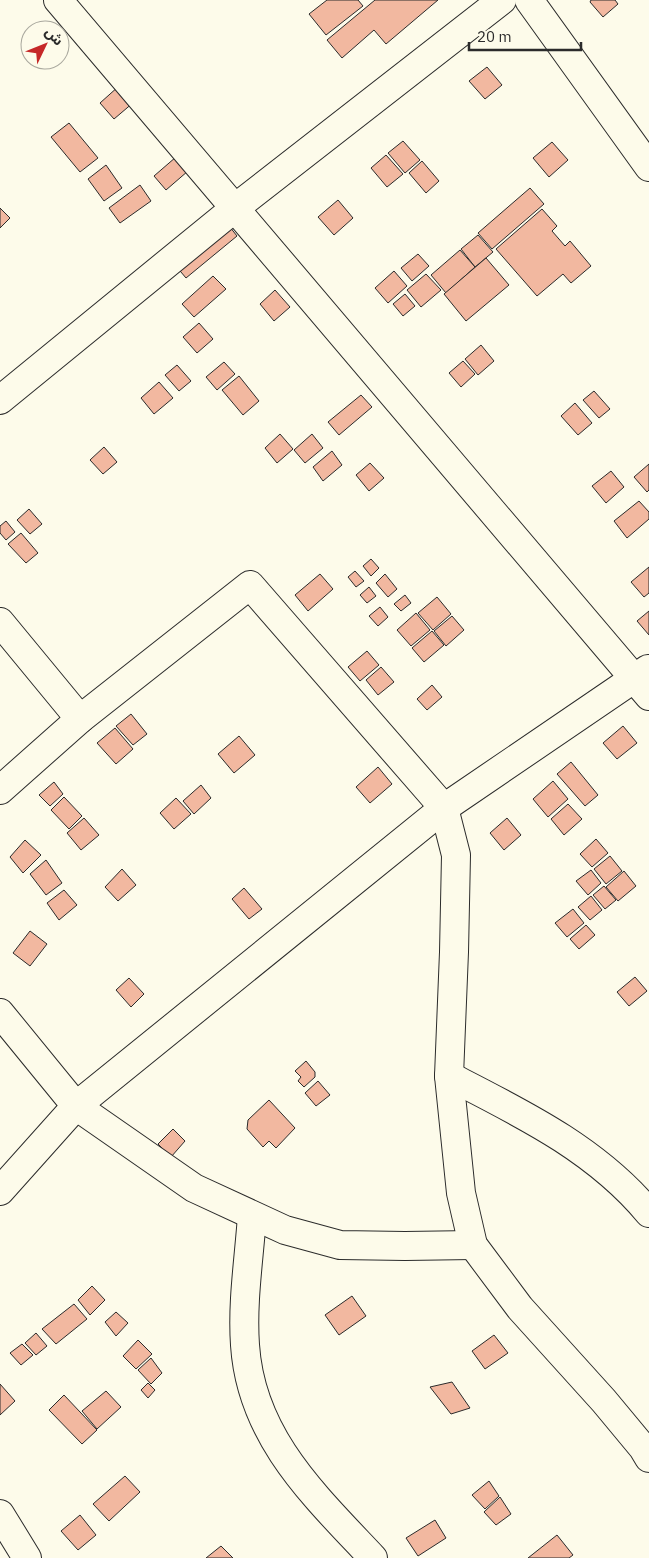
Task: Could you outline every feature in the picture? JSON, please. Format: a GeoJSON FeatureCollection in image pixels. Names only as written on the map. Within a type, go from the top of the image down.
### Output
{"type":"FeatureCollection","features":[{"type":"Feature","properties":{"kind":"street"},"geometry":{"type":"LineString","coordinates":[[0,1191],[76,1106],[444,808],[644,681],[235,208],[58,0]]}},
{"type":"Feature","properties":{"kind":"street"},"geometry":{"type":"LineString","coordinates":[[0,400],[235,208],[502,0]]}},
{"type":"Feature","properties":{"kind":"street"},"geometry":{"type":"LineString","coordinates":[[529,0],[649,167]]}},
{"type":"Feature","properties":{"kind":"street"},"geometry":{"type":"LineString","coordinates":[[0,790],[80,719],[250,585],[444,808],[456,855],[449,1076],[461,1193],[473,1245],[520,1308],[604,1401],[649,1458]]}},
{"type":"Feature","properties":{"kind":"street"},"geometry":{"type":"LineString","coordinates":[[0,622],[80,719]]}},
{"type":"Feature","properties":{"kind":"street"},"geometry":{"type":"LineString","coordinates":[[0,1012],[76,1106],[194,1188],[285,1230],[340,1245],[473,1245]]}},
{"type":"Feature","properties":{"kind":"street"},"geometry":{"type":"LineString","coordinates":[[449,1076],[541,1125],[570,1143],[602,1167],[636,1197],[649,1213]]}},
{"type":"Feature","properties":{"kind":"street"},"geometry":{"type":"LineString","coordinates":[[252,1216],[245,1307],[245,1346],[252,1386],[265,1424],[285,1458],[310,1490],[373,1558]]}},
{"type":"Feature","properties":{"kind":"street"},"geometry":{"type":"LineString","coordinates":[[0,1514],[27,1558]]}},
{"type":"Feature","properties":{"kind":"building"},"geometry":{"type":"Polygon","coordinates":[[[327,0],[358,0],[363,6],[326,35],[309,14],[327,0]]]}},
{"type":"Feature","properties":{"kind":"building"},"geometry":{"type":"Polygon","coordinates":[[[375,0],[438,0],[386,44],[374,30],[342,58],[327,40],[375,0]]]}},
{"type":"Feature","properties":{"kind":"building"},"geometry":{"type":"Polygon","coordinates":[[[591,0],[615,0],[618,4],[603,17],[590,2],[591,0]]]}},
{"type":"Feature","properties":{"kind":"building"},"geometry":{"type":"Polygon","coordinates":[[[487,67],[502,85],[485,99],[469,81],[487,67]]]}},
{"type":"Feature","properties":{"kind":"building"},"geometry":{"type":"Polygon","coordinates":[[[119,86],[134,102],[114,119],[100,103],[119,86]]]}},
{"type":"Feature","properties":{"kind":"building"},"geometry":{"type":"Polygon","coordinates":[[[69,123],[98,158],[80,172],[51,137],[69,123]]]}},
{"type":"Feature","properties":{"kind":"building"},"geometry":{"type":"Polygon","coordinates":[[[403,141],[420,160],[405,173],[388,153],[403,141]]]}},
{"type":"Feature","properties":{"kind":"building"},"geometry":{"type":"Polygon","coordinates":[[[552,142],[568,160],[549,177],[533,158],[552,142]]]}},
{"type":"Feature","properties":{"kind":"building"},"geometry":{"type":"Polygon","coordinates":[[[386,155],[403,174],[387,187],[371,168],[386,155]]]}},
{"type":"Feature","properties":{"kind":"building"},"geometry":{"type":"Polygon","coordinates":[[[176,157],[188,171],[166,190],[154,176],[176,157]]]}},
{"type":"Feature","properties":{"kind":"building"},"geometry":{"type":"Polygon","coordinates":[[[422,161],[439,181],[426,193],[409,173],[422,161]]]}},
{"type":"Feature","properties":{"kind":"building"},"geometry":{"type":"Polygon","coordinates":[[[106,165],[122,188],[104,201],[88,179],[106,165]]]}},
{"type":"Feature","properties":{"kind":"building"},"geometry":{"type":"Polygon","coordinates":[[[140,185],[151,201],[120,223],[109,208],[140,185]]]}},
{"type":"Feature","properties":{"kind":"building"},"geometry":{"type":"Polygon","coordinates":[[[530,188],[544,204],[492,249],[478,233],[530,188]]]}},
{"type":"Feature","properties":{"kind":"building"},"geometry":{"type":"Polygon","coordinates":[[[338,200],[353,218],[334,235],[318,217],[338,200]]]}},
{"type":"Feature","properties":{"kind":"building"},"geometry":{"type":"Polygon","coordinates":[[[0,208],[10,218],[0,228],[0,208]]]}},
{"type":"Feature","properties":{"kind":"building"},"geometry":{"type":"Polygon","coordinates":[[[542,209],[557,226],[552,231],[565,246],[570,241],[591,266],[571,283],[563,274],[537,296],[496,249],[542,209]]]}},
{"type":"Feature","properties":{"kind":"building"},"geometry":{"type":"Polygon","coordinates":[[[222,217],[237,236],[186,278],[170,259],[222,217]]]}},
{"type":"Feature","properties":{"kind":"building"},"geometry":{"type":"Polygon","coordinates":[[[478,235],[493,252],[475,267],[461,249],[478,235]]]}},
{"type":"Feature","properties":{"kind":"building"},"geometry":{"type":"Polygon","coordinates":[[[460,250],[475,267],[446,293],[431,275],[460,250]]]}},
{"type":"Feature","properties":{"kind":"building"},"geometry":{"type":"Polygon","coordinates":[[[418,254],[429,266],[412,281],[401,268],[418,254]]]}},
{"type":"Feature","properties":{"kind":"building"},"geometry":{"type":"Polygon","coordinates":[[[486,258],[509,285],[466,321],[444,294],[486,258]]]}},
{"type":"Feature","properties":{"kind":"building"},"geometry":{"type":"Polygon","coordinates":[[[394,271],[407,286],[388,303],[375,288],[394,271]]]}},
{"type":"Feature","properties":{"kind":"building"},"geometry":{"type":"Polygon","coordinates":[[[426,274],[441,290],[421,307],[407,290],[426,274]]]}},
{"type":"Feature","properties":{"kind":"building"},"geometry":{"type":"Polygon","coordinates":[[[213,276],[226,289],[194,317],[182,304],[213,276]]]}},
{"type":"Feature","properties":{"kind":"building"},"geometry":{"type":"Polygon","coordinates":[[[275,290],[290,307],[274,321],[260,304],[275,290]]]}},
{"type":"Feature","properties":{"kind":"building"},"geometry":{"type":"Polygon","coordinates":[[[405,294],[415,306],[403,316],[393,304],[405,294]]]}},
{"type":"Feature","properties":{"kind":"building"},"geometry":{"type":"Polygon","coordinates":[[[199,323],[213,339],[197,353],[183,337],[199,323]]]}},
{"type":"Feature","properties":{"kind":"building"},"geometry":{"type":"Polygon","coordinates":[[[481,345],[494,361],[478,375],[465,359],[481,345]]]}},
{"type":"Feature","properties":{"kind":"building"},"geometry":{"type":"Polygon","coordinates":[[[463,361],[475,374],[461,387],[449,373],[463,361]]]}},
{"type":"Feature","properties":{"kind":"building"},"geometry":{"type":"Polygon","coordinates":[[[224,362],[235,374],[217,390],[206,377],[224,362]]]}},
{"type":"Feature","properties":{"kind":"building"},"geometry":{"type":"Polygon","coordinates":[[[177,365],[191,381],[179,391],[165,375],[177,365]]]}},
{"type":"Feature","properties":{"kind":"building"},"geometry":{"type":"Polygon","coordinates":[[[239,376],[259,401],[243,415],[222,390],[239,376]]]}},
{"type":"Feature","properties":{"kind":"building"},"geometry":{"type":"Polygon","coordinates":[[[159,382],[173,398],[154,414],[141,398],[159,382]]]}},
{"type":"Feature","properties":{"kind":"building"},"geometry":{"type":"Polygon","coordinates":[[[594,391],[610,409],[599,418],[583,400],[594,391]]]}},
{"type":"Feature","properties":{"kind":"building"},"geometry":{"type":"Polygon","coordinates":[[[361,395],[372,407],[339,435],[328,422],[361,395]]]}},
{"type":"Feature","properties":{"kind":"building"},"geometry":{"type":"Polygon","coordinates":[[[575,403],[592,423],[578,435],[561,416],[575,403]]]}},
{"type":"Feature","properties":{"kind":"building"},"geometry":{"type":"Polygon","coordinates":[[[280,434],[293,449],[277,463],[265,448],[280,434]]]}},
{"type":"Feature","properties":{"kind":"building"},"geometry":{"type":"Polygon","coordinates":[[[312,434],[323,448],[305,463],[294,450],[312,434]]]}},
{"type":"Feature","properties":{"kind":"building"},"geometry":{"type":"Polygon","coordinates":[[[104,447],[117,462],[103,474],[90,460],[104,447]]]}},
{"type":"Feature","properties":{"kind":"building"},"geometry":{"type":"Polygon","coordinates":[[[332,451],[342,465],[323,481],[313,467],[332,451]]]}},
{"type":"Feature","properties":{"kind":"building"},"geometry":{"type":"Polygon","coordinates":[[[370,463],[384,478],[369,491],[356,475],[370,463]]]}},
{"type":"Feature","properties":{"kind":"building"},"geometry":{"type":"Polygon","coordinates":[[[649,464],[649,490],[647,492],[634,477],[649,464]]]}},
{"type":"Feature","properties":{"kind":"building"},"geometry":{"type":"Polygon","coordinates":[[[611,471],[624,487],[606,503],[592,486],[611,471]]]}},
{"type":"Feature","properties":{"kind":"building"},"geometry":{"type":"Polygon","coordinates":[[[639,501],[649,512],[649,519],[627,538],[614,521],[639,501]]]}},
{"type":"Feature","properties":{"kind":"building"},"geometry":{"type":"Polygon","coordinates":[[[29,509],[42,524],[30,534],[17,520],[29,509]]]}},
{"type":"Feature","properties":{"kind":"building"},"geometry":{"type":"Polygon","coordinates":[[[6,521],[15,532],[6,540],[0,533],[0,526],[6,521]]]}},
{"type":"Feature","properties":{"kind":"building"},"geometry":{"type":"Polygon","coordinates":[[[21,533],[38,553],[26,563],[8,544],[21,533]]]}},
{"type":"Feature","properties":{"kind":"building"},"geometry":{"type":"Polygon","coordinates":[[[371,559],[379,568],[371,576],[363,566],[371,559]]]}},
{"type":"Feature","properties":{"kind":"building"},"geometry":{"type":"Polygon","coordinates":[[[649,567],[649,593],[644,597],[631,582],[649,567]]]}},
{"type":"Feature","properties":{"kind":"building"},"geometry":{"type":"Polygon","coordinates":[[[355,571],[364,581],[356,587],[348,577],[355,571]]]}},
{"type":"Feature","properties":{"kind":"building"},"geometry":{"type":"Polygon","coordinates":[[[320,574],[333,589],[308,611],[295,595],[320,574]]]}},
{"type":"Feature","properties":{"kind":"building"},"geometry":{"type":"Polygon","coordinates":[[[385,574],[397,589],[388,597],[376,583],[385,574]]]}},
{"type":"Feature","properties":{"kind":"building"},"geometry":{"type":"Polygon","coordinates":[[[369,587],[376,596],[367,603],[360,595],[369,587]]]}},
{"type":"Feature","properties":{"kind":"building"},"geometry":{"type":"Polygon","coordinates":[[[405,595],[411,603],[401,611],[394,604],[405,595]]]}},
{"type":"Feature","properties":{"kind":"building"},"geometry":{"type":"Polygon","coordinates":[[[437,597],[451,614],[433,630],[418,613],[437,597]]]}},
{"type":"Feature","properties":{"kind":"building"},"geometry":{"type":"Polygon","coordinates":[[[380,607],[388,617],[378,626],[369,616],[380,607]]]}},
{"type":"Feature","properties":{"kind":"building"},"geometry":{"type":"Polygon","coordinates":[[[649,611],[649,635],[637,621],[649,611]]]}},
{"type":"Feature","properties":{"kind":"building"},"geometry":{"type":"Polygon","coordinates":[[[416,613],[430,630],[411,646],[397,630],[416,613]]]}},
{"type":"Feature","properties":{"kind":"building"},"geometry":{"type":"Polygon","coordinates":[[[452,616],[464,630],[446,646],[434,631],[452,616]]]}},
{"type":"Feature","properties":{"kind":"building"},"geometry":{"type":"Polygon","coordinates":[[[432,631],[444,645],[424,662],[412,648],[432,631]]]}},
{"type":"Feature","properties":{"kind":"building"},"geometry":{"type":"Polygon","coordinates":[[[367,651],[379,665],[360,681],[348,667],[367,651]]]}},
{"type":"Feature","properties":{"kind":"building"},"geometry":{"type":"Polygon","coordinates":[[[381,667],[394,682],[378,695],[366,680],[381,667]]]}},
{"type":"Feature","properties":{"kind":"building"},"geometry":{"type":"Polygon","coordinates":[[[432,685],[442,697],[427,710],[417,699],[432,685]]]}},
{"type":"Feature","properties":{"kind":"building"},"geometry":{"type":"Polygon","coordinates":[[[131,714],[147,734],[133,745],[116,726],[131,714]]]}},
{"type":"Feature","properties":{"kind":"building"},"geometry":{"type":"Polygon","coordinates":[[[623,726],[637,743],[617,759],[603,743],[623,726]]]}},
{"type":"Feature","properties":{"kind":"building"},"geometry":{"type":"Polygon","coordinates":[[[115,728],[133,749],[116,764],[97,743],[115,728]]]}},
{"type":"Feature","properties":{"kind":"building"},"geometry":{"type":"Polygon","coordinates":[[[239,736],[255,755],[234,773],[218,754],[239,736]]]}},
{"type":"Feature","properties":{"kind":"building"},"geometry":{"type":"Polygon","coordinates":[[[571,762],[598,795],[585,806],[557,774],[571,762]]]}},
{"type":"Feature","properties":{"kind":"building"},"geometry":{"type":"Polygon","coordinates":[[[378,767],[392,784],[370,803],[356,787],[378,767]]]}},
{"type":"Feature","properties":{"kind":"building"},"geometry":{"type":"Polygon","coordinates":[[[553,781],[568,799],[548,817],[533,799],[553,781]]]}},
{"type":"Feature","properties":{"kind":"building"},"geometry":{"type":"Polygon","coordinates":[[[54,782],[63,794],[50,806],[39,795],[54,782]]]}},
{"type":"Feature","properties":{"kind":"building"},"geometry":{"type":"Polygon","coordinates":[[[201,785],[211,798],[194,814],[183,801],[201,785]]]}},
{"type":"Feature","properties":{"kind":"building"},"geometry":{"type":"Polygon","coordinates":[[[64,797],[82,816],[69,829],[51,810],[64,797]]]}},
{"type":"Feature","properties":{"kind":"building"},"geometry":{"type":"Polygon","coordinates":[[[176,798],[191,814],[174,829],[160,813],[176,798]]]}},
{"type":"Feature","properties":{"kind":"building"},"geometry":{"type":"Polygon","coordinates":[[[568,804],[582,819],[564,835],[551,819],[568,804]]]}},
{"type":"Feature","properties":{"kind":"building"},"geometry":{"type":"Polygon","coordinates":[[[84,818],[99,835],[81,850],[67,833],[84,818]]]}},
{"type":"Feature","properties":{"kind":"building"},"geometry":{"type":"Polygon","coordinates":[[[507,818],[521,835],[504,850],[490,833],[507,818]]]}},
{"type":"Feature","properties":{"kind":"building"},"geometry":{"type":"Polygon","coordinates":[[[596,839],[608,853],[592,867],[580,854],[596,839]]]}},
{"type":"Feature","properties":{"kind":"building"},"geometry":{"type":"Polygon","coordinates":[[[25,840],[41,855],[23,873],[10,857],[25,840]]]}},
{"type":"Feature","properties":{"kind":"building"},"geometry":{"type":"Polygon","coordinates":[[[610,856],[622,871],[606,884],[594,869],[610,856]]]}},
{"type":"Feature","properties":{"kind":"building"},"geometry":{"type":"Polygon","coordinates":[[[46,860],[62,883],[46,895],[30,874],[46,860]]]}},
{"type":"Feature","properties":{"kind":"building"},"geometry":{"type":"Polygon","coordinates":[[[122,869],[136,885],[118,901],[105,887],[122,869]]]}},
{"type":"Feature","properties":{"kind":"building"},"geometry":{"type":"Polygon","coordinates":[[[591,870],[601,883],[588,895],[576,881],[591,870]]]}},
{"type":"Feature","properties":{"kind":"building"},"geometry":{"type":"Polygon","coordinates":[[[624,871],[636,886],[618,901],[606,887],[624,871]]]}},
{"type":"Feature","properties":{"kind":"building"},"geometry":{"type":"Polygon","coordinates":[[[604,886],[616,900],[605,909],[593,895],[604,886]]]}},
{"type":"Feature","properties":{"kind":"building"},"geometry":{"type":"Polygon","coordinates":[[[244,888],[262,909],[249,919],[232,899],[244,888]]]}},
{"type":"Feature","properties":{"kind":"building"},"geometry":{"type":"Polygon","coordinates":[[[64,890],[77,905],[59,920],[47,903],[64,890]]]}},
{"type":"Feature","properties":{"kind":"building"},"geometry":{"type":"Polygon","coordinates":[[[591,896],[602,910],[590,920],[578,907],[591,896]]]}},
{"type":"Feature","properties":{"kind":"building"},"geometry":{"type":"Polygon","coordinates":[[[573,909],[584,923],[567,937],[555,923],[573,909]]]}},
{"type":"Feature","properties":{"kind":"building"},"geometry":{"type":"Polygon","coordinates":[[[586,925],[595,935],[579,949],[570,939],[586,925]]]}},
{"type":"Feature","properties":{"kind":"building"},"geometry":{"type":"Polygon","coordinates":[[[30,931],[47,944],[30,966],[13,953],[30,931]]]}},
{"type":"Feature","properties":{"kind":"building"},"geometry":{"type":"Polygon","coordinates":[[[635,977],[647,991],[629,1006],[617,992],[635,977]]]}},
{"type":"Feature","properties":{"kind":"building"},"geometry":{"type":"Polygon","coordinates":[[[129,978],[144,994],[131,1007],[116,990],[129,978]]]}},
{"type":"Feature","properties":{"kind":"building"},"geometry":{"type":"Polygon","coordinates":[[[306,1061],[315,1072],[315,1077],[304,1087],[298,1081],[301,1077],[295,1071],[306,1061]]]}},
{"type":"Feature","properties":{"kind":"building"},"geometry":{"type":"Polygon","coordinates":[[[318,1081],[330,1095],[316,1106],[305,1093],[318,1081]]]}},
{"type":"Feature","properties":{"kind":"building"},"geometry":{"type":"Polygon","coordinates":[[[269,1100],[295,1128],[276,1148],[269,1141],[263,1147],[247,1129],[248,1120],[269,1100]]]}},
{"type":"Feature","properties":{"kind":"building"},"geometry":{"type":"Polygon","coordinates":[[[173,1129],[185,1141],[171,1157],[158,1144],[173,1129]]]}},
{"type":"Feature","properties":{"kind":"building"},"geometry":{"type":"Polygon","coordinates":[[[92,1286],[105,1300],[90,1315],[78,1300],[92,1286]]]}},
{"type":"Feature","properties":{"kind":"building"},"geometry":{"type":"Polygon","coordinates":[[[352,1296],[366,1316],[339,1335],[325,1315],[352,1296]]]}},
{"type":"Feature","properties":{"kind":"building"},"geometry":{"type":"Polygon","coordinates":[[[74,1304],[87,1319],[56,1344],[42,1329],[74,1304]]]}},
{"type":"Feature","properties":{"kind":"building"},"geometry":{"type":"Polygon","coordinates":[[[116,1312],[128,1323],[116,1336],[105,1322],[116,1312]]]}},
{"type":"Feature","properties":{"kind":"building"},"geometry":{"type":"Polygon","coordinates":[[[36,1333],[47,1346],[36,1355],[25,1343],[36,1333]]]}},
{"type":"Feature","properties":{"kind":"building"},"geometry":{"type":"Polygon","coordinates":[[[494,1335],[508,1353],[485,1369],[472,1351],[494,1335]]]}},
{"type":"Feature","properties":{"kind":"building"},"geometry":{"type":"Polygon","coordinates":[[[138,1340],[152,1354],[136,1369],[123,1356],[138,1340]]]}},
{"type":"Feature","properties":{"kind":"building"},"geometry":{"type":"Polygon","coordinates":[[[22,1344],[33,1355],[21,1365],[10,1353],[22,1344]]]}},
{"type":"Feature","properties":{"kind":"building"},"geometry":{"type":"Polygon","coordinates":[[[151,1358],[162,1373],[151,1384],[138,1370],[151,1358]]]}},
{"type":"Feature","properties":{"kind":"building"},"geometry":{"type":"Polygon","coordinates":[[[452,1382],[470,1408],[451,1414],[430,1387],[452,1382]]]}},
{"type":"Feature","properties":{"kind":"building"},"geometry":{"type":"Polygon","coordinates":[[[148,1383],[155,1390],[148,1398],[141,1390],[148,1383]]]}},
{"type":"Feature","properties":{"kind":"building"},"geometry":{"type":"Polygon","coordinates":[[[0,1384],[15,1401],[0,1415],[0,1384]]]}},
{"type":"Feature","properties":{"kind":"building"},"geometry":{"type":"Polygon","coordinates":[[[106,1391],[121,1407],[97,1429],[82,1411],[106,1391]]]}},
{"type":"Feature","properties":{"kind":"building"},"geometry":{"type":"Polygon","coordinates":[[[64,1395],[97,1430],[82,1444],[49,1410],[64,1395]]]}},
{"type":"Feature","properties":{"kind":"building"},"geometry":{"type":"Polygon","coordinates":[[[125,1476],[140,1492],[109,1521],[93,1504],[125,1476]]]}},
{"type":"Feature","properties":{"kind":"building"},"geometry":{"type":"Polygon","coordinates":[[[489,1481],[499,1496],[485,1509],[472,1495],[489,1481]]]}},
{"type":"Feature","properties":{"kind":"building"},"geometry":{"type":"Polygon","coordinates":[[[500,1497],[511,1514],[496,1525],[484,1512],[500,1497]]]}},
{"type":"Feature","properties":{"kind":"building"},"geometry":{"type":"Polygon","coordinates":[[[80,1515],[96,1535],[78,1550],[61,1531],[80,1515]]]}},
{"type":"Feature","properties":{"kind":"building"},"geometry":{"type":"Polygon","coordinates":[[[435,1520],[446,1538],[418,1556],[406,1538],[435,1520]]]}},
{"type":"Feature","properties":{"kind":"building"},"geometry":{"type":"Polygon","coordinates":[[[557,1535],[573,1555],[569,1558],[528,1558],[557,1535]]]}},
{"type":"Feature","properties":{"kind":"building"},"geometry":{"type":"Polygon","coordinates":[[[221,1546],[233,1558],[206,1558],[221,1546]]]}}]}
